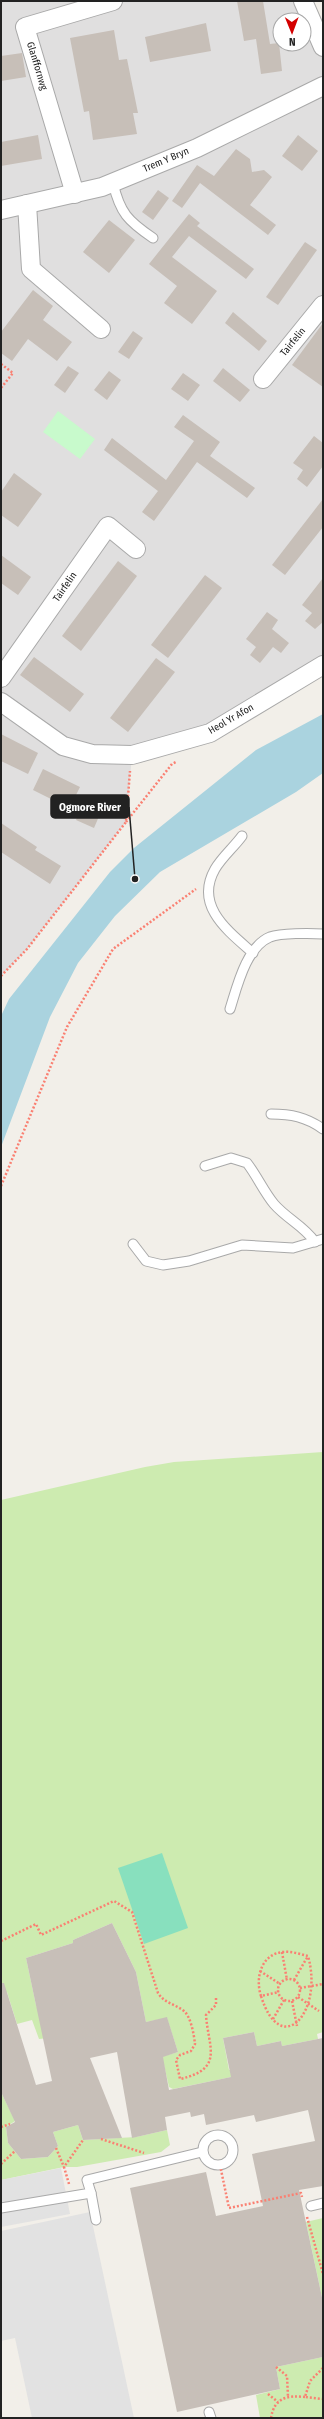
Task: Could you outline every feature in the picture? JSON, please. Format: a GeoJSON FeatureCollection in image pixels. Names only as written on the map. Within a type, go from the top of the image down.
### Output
{"type":"FeatureCollection","features":[{"type":"Feature","properties":{"kind":"street","name":"Glanffornwg"},"geometry":{"type":"LineString","coordinates":[[75,194],[25,27],[113,1]]}},
{"type":"Feature","properties":{"kind":"street"},"geometry":{"type":"LineString","coordinates":[[303,1],[323,47]]}},
{"type":"Feature","properties":{"kind":"street","name":"Trem Y Bryn"},"geometry":{"type":"LineString","coordinates":[[1,210],[75,194],[113,183],[197,148],[323,86]]}},
{"type":"Feature","properties":{"kind":"street"},"geometry":{"type":"LineString","coordinates":[[27,204],[31,269],[101,329]]}},
{"type":"Feature","properties":{"kind":"street","name":"Tairfelin"},"geometry":{"type":"LineString","coordinates":[[262,379],[323,305]]}},
{"type":"Feature","properties":{"kind":"street","name":"Tairfelin"},"geometry":{"type":"LineString","coordinates":[[1,678],[108,526],[136,549]]}},
{"type":"Feature","properties":{"kind":"street","name":"Heol Yr Afon"},"geometry":{"type":"LineString","coordinates":[[1,702],[62,746],[92,754],[132,755],[210,733],[323,665]]}},
{"type":"Feature","properties":{"kind":"lane"},"geometry":{"type":"LineString","coordinates":[[113,183],[116,197],[130,223],[153,238]]}},
{"type":"Feature","properties":{"kind":"lane"},"geometry":{"type":"LineString","coordinates":[[242,836],[220,862],[211,878],[209,897],[214,915],[220,923],[252,953]]}},
{"type":"Feature","properties":{"kind":"lane"},"geometry":{"type":"LineString","coordinates":[[230,1009],[242,972],[252,953],[270,937],[323,934]]}},
{"type":"Feature","properties":{"kind":"lane"},"geometry":{"type":"LineString","coordinates":[[271,1114],[290,1114],[310,1120],[323,1129]]}},
{"type":"Feature","properties":{"kind":"lane"},"geometry":{"type":"LineString","coordinates":[[204,1166],[231,1158],[247,1163],[274,1203],[286,1216],[319,1240]]}},
{"type":"Feature","properties":{"kind":"lane"},"geometry":{"type":"LineString","coordinates":[[133,1244],[146,1261],[163,1265],[189,1261],[242,1245],[293,1248],[319,1240]]}},
{"type":"Feature","properties":{"kind":"lane"},"geometry":{"type":"LineString","coordinates":[[221,2134],[226,2137],[233,2147],[233,2153],[226,2163],[220,2165],[209,2162],[202,2152],[202,2146],[209,2136],[221,2134]]}},
{"type":"Feature","properties":{"kind":"lane"},"geometry":{"type":"LineString","coordinates":[[96,2220],[87,2180],[202,2152]]}},
{"type":"Feature","properties":{"kind":"lane"},"geometry":{"type":"LineString","coordinates":[[1,2208],[91,2193]]}},
{"type":"Feature","properties":{"kind":"lane"},"geometry":{"type":"LineString","coordinates":[[308,2206],[323,2203]]}},
{"type":"Feature","properties":{"kind":"path"},"geometry":{"type":"LineString","coordinates":[[1,364],[13,373],[1,388]]}},
{"type":"Feature","properties":{"kind":"path"},"geometry":{"type":"LineString","coordinates":[[1,976],[27,949],[126,822],[132,755]]}},
{"type":"Feature","properties":{"kind":"path"},"geometry":{"type":"LineString","coordinates":[[1,1186],[67,1027],[113,950],[211,878]]}},
{"type":"Feature","properties":{"kind":"path"},"geometry":{"type":"LineString","coordinates":[[1,1941],[36,1924],[41,1935],[114,1900],[132,1912],[158,1993],[164,2000],[185,2012],[189,2019],[195,2044],[191,2051],[180,2055],[176,2060],[180,2079],[198,2073],[208,2064],[212,2048],[206,2015],[216,2005],[216,1996]]}},
{"type":"Feature","properties":{"kind":"path"},"geometry":{"type":"LineString","coordinates":[[282,1952],[287,1980]]}},
{"type":"Feature","properties":{"kind":"path"},"geometry":{"type":"LineString","coordinates":[[304,2024],[297,2026],[280,2024],[273,2019],[261,1996],[258,1985],[260,1971],[268,1959],[282,1952],[308,1956],[313,1963]]}},
{"type":"Feature","properties":{"kind":"path"},"geometry":{"type":"LineString","coordinates":[[294,1980],[308,1956]]}},
{"type":"Feature","properties":{"kind":"path"},"geometry":{"type":"LineString","coordinates":[[260,1971],[280,1984]]}},
{"type":"Feature","properties":{"kind":"path"},"geometry":{"type":"LineString","coordinates":[[319,1977],[322,1984],[322,1990]]}},
{"type":"Feature","properties":{"kind":"path"},"geometry":{"type":"LineString","coordinates":[[280,1984],[287,1980],[294,1980]]}},
{"type":"Feature","properties":{"kind":"path"},"geometry":{"type":"LineString","coordinates":[[284,2000],[292,2001],[298,1997],[300,1988],[294,1980]]}},
{"type":"Feature","properties":{"kind":"path"},"geometry":{"type":"LineString","coordinates":[[280,1984],[279,1992],[284,2000]]}},
{"type":"Feature","properties":{"kind":"path"},"geometry":{"type":"LineString","coordinates":[[300,1988],[322,1984]]}},
{"type":"Feature","properties":{"kind":"path"},"geometry":{"type":"LineString","coordinates":[[261,1996],[279,1992]]}},
{"type":"Feature","properties":{"kind":"path"},"geometry":{"type":"LineString","coordinates":[[298,1997],[319,2011]]}},
{"type":"Feature","properties":{"kind":"path"},"geometry":{"type":"LineString","coordinates":[[273,2019],[284,2000]]}},
{"type":"Feature","properties":{"kind":"path"},"geometry":{"type":"LineString","coordinates":[[292,2001],[297,2026]]}},
{"type":"Feature","properties":{"kind":"path"},"geometry":{"type":"LineString","coordinates":[[315,2016],[319,2011],[321,2004]]}},
{"type":"Feature","properties":{"kind":"path"},"geometry":{"type":"LineString","coordinates":[[1,2127],[10,2124]]}},
{"type":"Feature","properties":{"kind":"path"},"geometry":{"type":"LineString","coordinates":[[101,2139],[167,2161]]}},
{"type":"Feature","properties":{"kind":"path"},"geometry":{"type":"LineString","coordinates":[[64,2167],[83,2140]]}},
{"type":"Feature","properties":{"kind":"path"},"geometry":{"type":"LineString","coordinates":[[56,2148],[73,2196]]}},
{"type":"Feature","properties":{"kind":"path"},"geometry":{"type":"LineString","coordinates":[[1,2164],[15,2151]]}},
{"type":"Feature","properties":{"kind":"path"},"geometry":{"type":"LineString","coordinates":[[220,2165],[230,2208],[302,2193],[308,2206],[323,2274]]}},
{"type":"Feature","properties":{"kind":"path"},"geometry":{"type":"LineString","coordinates":[[276,2367],[286,2376],[288,2397]]}},
{"type":"Feature","properties":{"kind":"path"},"geometry":{"type":"LineString","coordinates":[[305,2397],[310,2381],[323,2368]]}},
{"type":"Feature","properties":{"kind":"path"},"geometry":{"type":"LineString","coordinates":[[268,2394],[278,2402]]}},
{"type":"Feature","properties":{"kind":"path"},"geometry":{"type":"LineString","coordinates":[[271,2418],[274,2406],[281,2398],[305,2397],[323,2399]]}},
{"type":"Feature","properties":{"kind":"shaded area"},"geometry":{"type":"Polygon","coordinates":[[[1,1],[303,1],[308,12],[272,12],[272,52],[312,52],[312,22],[323,47],[323,665],[210,733],[132,755],[126,822],[27,949],[1,976],[1,1]]]}},
{"type":"Feature","properties":{"kind":"shaded area"},"geometry":{"type":"Polygon","coordinates":[[[61,2168],[70,2214],[1,2227],[1,2180],[61,2168]]]}},
{"type":"Feature","properties":{"kind":"shaded area"},"geometry":{"type":"Polygon","coordinates":[[[90,2212],[134,2418],[32,2418],[15,2338],[1,2341],[1,2231],[90,2212]]]}},
{"type":"Feature","properties":{"kind":"green space"},"geometry":{"type":"Polygon","coordinates":[[[58,411],[95,439],[80,459],[43,432],[58,411]]]}},
{"type":"Feature","properties":{"kind":"green space"},"geometry":{"type":"Polygon","coordinates":[[[323,1452],[323,2032],[317,2034],[318,2039],[282,2046],[281,2041],[257,2046],[254,2032],[223,2038],[229,2070],[245,2067],[246,2074],[173,2089],[169,2087],[164,2065],[154,2059],[178,2052],[167,2018],[146,2022],[136,1972],[112,1923],[73,1940],[73,1943],[26,1958],[36,2005],[49,2038],[39,2039],[32,2020],[17,2024],[7,1992],[1,1993],[1,1500],[145,1467],[174,1462],[323,1452]]]}},
{"type":"Feature","properties":{"kind":"green space"},"geometry":{"type":"Polygon","coordinates":[[[162,1853],[188,1928],[144,1944],[118,1868],[162,1853]]]}},
{"type":"Feature","properties":{"kind":"green space"},"geometry":{"type":"Polygon","coordinates":[[[1,2092],[15,2121],[6,2127],[8,2143],[21,2159],[48,2157],[58,2146],[53,2132],[78,2125],[83,2140],[136,2137],[167,2130],[170,2145],[161,2152],[77,2167],[64,2167],[1,2180],[1,2092]]]}},
{"type":"Feature","properties":{"kind":"green space"},"geometry":{"type":"Polygon","coordinates":[[[323,2218],[323,2302],[306,2222],[323,2218]]]}},
{"type":"Feature","properties":{"kind":"green space"},"geometry":{"type":"Polygon","coordinates":[[[323,2357],[323,2418],[260,2418],[256,2395],[280,2389],[276,2367],[323,2357]]]}},
{"type":"Feature","properties":{"kind":"water"},"geometry":{"type":"Polygon","coordinates":[[[323,714],[323,773],[296,792],[160,872],[115,916],[78,963],[50,1017],[1,1147],[1,1016],[9,999],[110,872],[134,848],[256,750],[323,714]]]}},
{"type":"Feature","properties":{"kind":"building"},"geometry":{"type":"Polygon","coordinates":[[[237,1],[263,1],[270,44],[272,44],[272,52],[280,52],[282,71],[261,74],[256,39],[244,41],[237,1]]]}},
{"type":"Feature","properties":{"kind":"building"},"geometry":{"type":"Polygon","coordinates":[[[206,23],[211,51],[150,62],[145,37],[206,23]]]}},
{"type":"Feature","properties":{"kind":"building"},"geometry":{"type":"Polygon","coordinates":[[[114,30],[119,60],[127,59],[138,113],[133,113],[137,134],[93,140],[89,111],[84,112],[70,38],[114,30]]]}},
{"type":"Feature","properties":{"kind":"building"},"geometry":{"type":"Polygon","coordinates":[[[22,53],[26,77],[1,81],[1,56],[22,53]]]}},
{"type":"Feature","properties":{"kind":"building"},"geometry":{"type":"Polygon","coordinates":[[[38,135],[42,159],[1,166],[1,142],[38,135]]]}},
{"type":"Feature","properties":{"kind":"building"},"geometry":{"type":"Polygon","coordinates":[[[298,135],[318,151],[302,171],[282,156],[298,135]]]}},
{"type":"Feature","properties":{"kind":"building"},"geometry":{"type":"Polygon","coordinates":[[[236,149],[250,159],[252,172],[264,170],[272,177],[250,205],[276,225],[268,235],[200,183],[182,208],[172,201],[197,165],[214,176],[236,149]]]}},
{"type":"Feature","properties":{"kind":"building"},"geometry":{"type":"Polygon","coordinates":[[[158,190],[169,198],[153,220],[142,212],[158,190]]]}},
{"type":"Feature","properties":{"kind":"building"},"geometry":{"type":"Polygon","coordinates":[[[189,214],[200,223],[197,226],[254,269],[246,279],[189,236],[172,257],[217,291],[192,324],[164,303],[177,286],[149,264],[189,214]]]}},
{"type":"Feature","properties":{"kind":"building"},"geometry":{"type":"Polygon","coordinates":[[[109,220],[135,240],[109,273],[83,252],[109,220]]]}},
{"type":"Feature","properties":{"kind":"building"},"geometry":{"type":"Polygon","coordinates":[[[305,242],[317,250],[278,305],[266,297],[305,242]]]}},
{"type":"Feature","properties":{"kind":"building"},"geometry":{"type":"Polygon","coordinates":[[[33,290],[53,306],[43,320],[72,342],[57,361],[28,339],[12,361],[1,353],[1,332],[33,290]]]}},
{"type":"Feature","properties":{"kind":"building"},"geometry":{"type":"Polygon","coordinates":[[[233,312],[267,341],[259,351],[225,323],[233,312]]]}},
{"type":"Feature","properties":{"kind":"building"},"geometry":{"type":"Polygon","coordinates":[[[323,323],[323,387],[292,365],[323,323]]]}},
{"type":"Feature","properties":{"kind":"building"},"geometry":{"type":"Polygon","coordinates":[[[133,331],[143,338],[129,359],[118,352],[133,331]]]}},
{"type":"Feature","properties":{"kind":"building"},"geometry":{"type":"Polygon","coordinates":[[[68,366],[79,373],[65,393],[54,385],[68,366]]]}},
{"type":"Feature","properties":{"kind":"building"},"geometry":{"type":"Polygon","coordinates":[[[223,368],[250,390],[240,402],[213,381],[223,368]]]}},
{"type":"Feature","properties":{"kind":"building"},"geometry":{"type":"Polygon","coordinates":[[[109,371],[121,380],[107,400],[94,390],[109,371]]]}},
{"type":"Feature","properties":{"kind":"building"},"geometry":{"type":"Polygon","coordinates":[[[183,373],[200,385],[188,401],[171,389],[183,373]]]}},
{"type":"Feature","properties":{"kind":"building"},"geometry":{"type":"Polygon","coordinates":[[[183,415],[220,442],[210,456],[255,488],[247,498],[197,462],[154,521],[142,512],[158,491],[104,450],[112,438],[166,480],[194,441],[174,427],[183,415]]]}},
{"type":"Feature","properties":{"kind":"building"},"geometry":{"type":"Polygon","coordinates":[[[314,436],[323,443],[323,466],[307,487],[297,479],[303,470],[293,463],[314,436]]]}},
{"type":"Feature","properties":{"kind":"building"},"geometry":{"type":"Polygon","coordinates":[[[14,473],[42,494],[18,527],[1,515],[1,492],[14,473]]]}},
{"type":"Feature","properties":{"kind":"building"},"geometry":{"type":"Polygon","coordinates":[[[323,499],[323,527],[285,575],[272,565],[323,499]]]}},
{"type":"Feature","properties":{"kind":"building"},"geometry":{"type":"Polygon","coordinates":[[[1,555],[31,577],[18,595],[1,583],[1,555]]]}},
{"type":"Feature","properties":{"kind":"building"},"geometry":{"type":"Polygon","coordinates":[[[118,561],[137,576],[81,651],[62,636],[118,561]]]}},
{"type":"Feature","properties":{"kind":"building"},"geometry":{"type":"Polygon","coordinates":[[[205,575],[222,588],[168,658],[151,645],[205,575]]]}},
{"type":"Feature","properties":{"kind":"building"},"geometry":{"type":"Polygon","coordinates":[[[323,578],[323,622],[315,629],[305,621],[312,613],[302,605],[323,578]]]}},
{"type":"Feature","properties":{"kind":"building"},"geometry":{"type":"Polygon","coordinates":[[[267,612],[278,620],[272,629],[289,643],[281,653],[273,647],[260,663],[250,655],[256,647],[246,639],[267,612]]]}},
{"type":"Feature","properties":{"kind":"building"},"geometry":{"type":"Polygon","coordinates":[[[34,657],[84,694],[70,712],[20,675],[34,657]]]}},
{"type":"Feature","properties":{"kind":"building"},"geometry":{"type":"Polygon","coordinates":[[[156,658],[175,672],[128,732],[110,718],[156,658]]]}},
{"type":"Feature","properties":{"kind":"building"},"geometry":{"type":"Polygon","coordinates":[[[1,734],[38,753],[28,774],[1,761],[1,734]]]}},
{"type":"Feature","properties":{"kind":"building"},"geometry":{"type":"Polygon","coordinates":[[[43,769],[80,787],[76,795],[103,807],[94,828],[76,820],[79,813],[33,790],[43,769]]]}},
{"type":"Feature","properties":{"kind":"building"},"geometry":{"type":"Polygon","coordinates":[[[1,823],[37,847],[35,850],[61,866],[50,884],[1,852],[1,823]]]}},
{"type":"Feature","properties":{"kind":"building"},"geometry":{"type":"Polygon","coordinates":[[[112,1923],[136,1972],[146,2022],[167,2017],[178,2052],[163,2057],[169,2090],[231,2077],[223,2038],[254,2032],[257,2046],[281,2041],[282,2046],[323,2038],[323,2186],[299,2190],[323,2302],[323,2357],[276,2367],[280,2389],[177,2412],[130,2188],[206,2172],[216,2216],[263,2206],[252,2154],[315,2141],[308,2110],[256,2122],[254,2115],[206,2125],[204,2114],[191,2117],[190,2112],[165,2117],[167,2130],[132,2138],[117,2052],[90,2058],[122,2138],[83,2140],[78,2125],[53,2132],[58,2146],[48,2157],[21,2159],[8,2143],[6,2127],[15,2122],[1,2092],[1,1983],[4,1983],[36,2085],[52,2081],[26,1958],[73,1943],[73,1940],[112,1923]]]}},
{"type":"Feature","properties":{"kind":"place","name":"Ogmore River"},"geometry":{"type":"Point","coordinates":[135,879]}}]}
